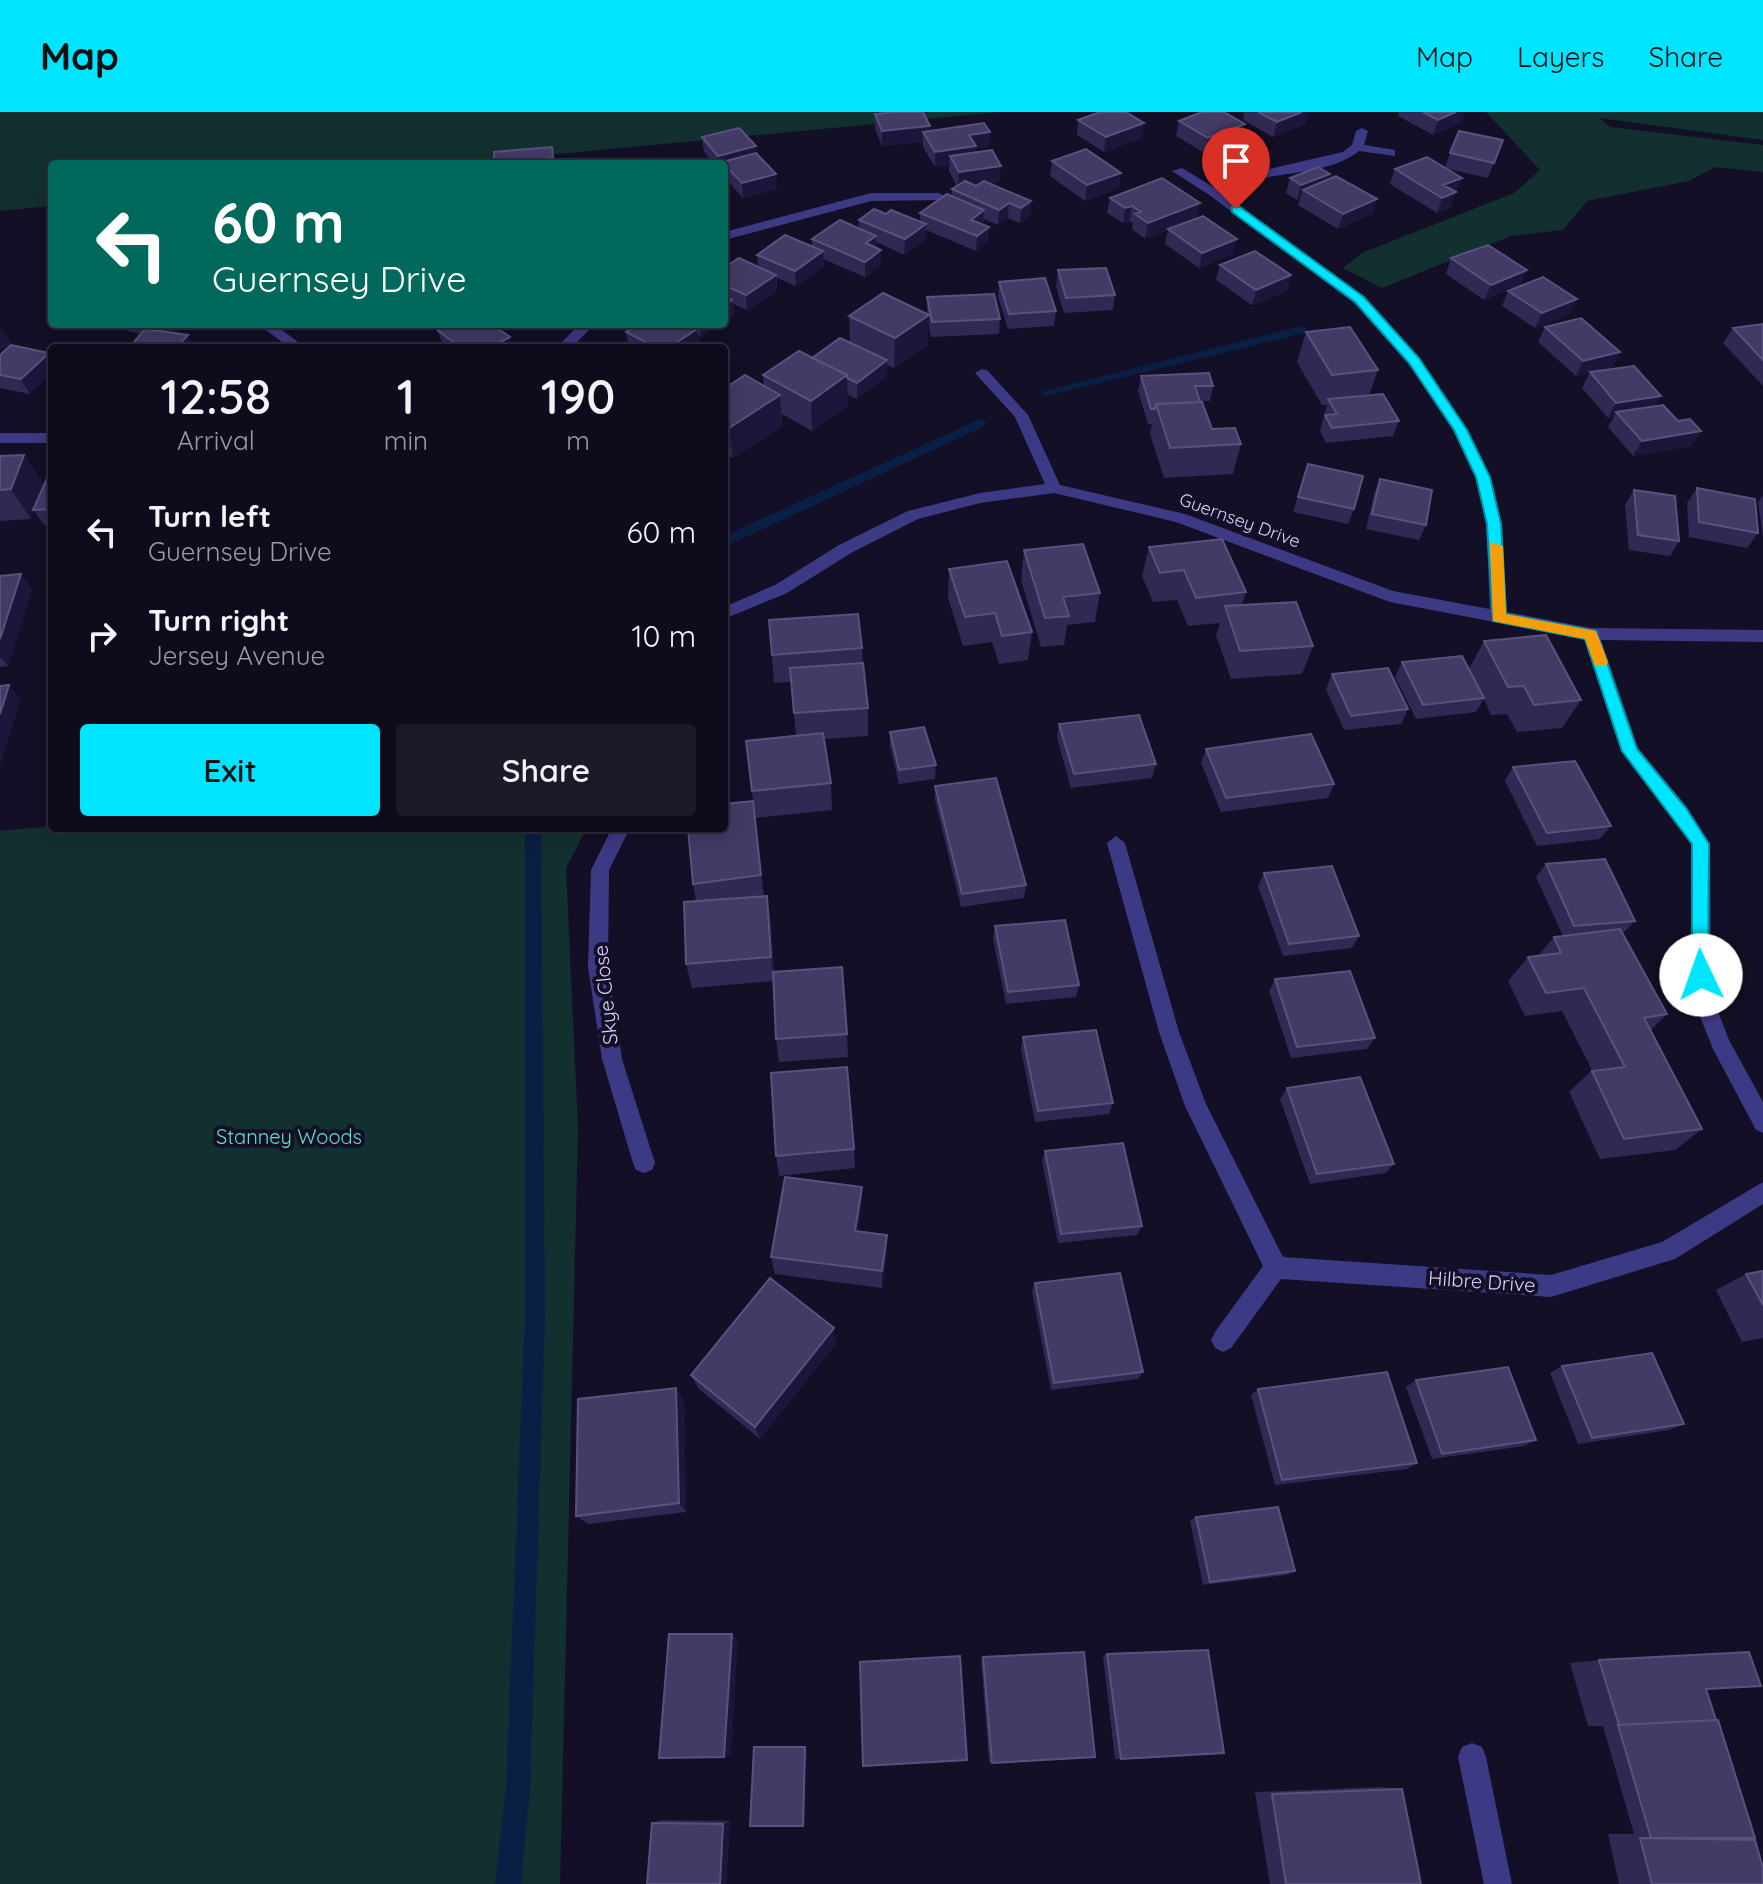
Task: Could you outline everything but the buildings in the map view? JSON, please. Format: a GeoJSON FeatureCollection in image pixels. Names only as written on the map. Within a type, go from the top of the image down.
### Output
{"type":"FeatureCollection","features":[{"type":"Feature","properties":{"kind":"street"},"geometry":{"type":"LineString","coordinates":[[1357,147],[1362,131]]}},
{"type":"Feature","properties":{"kind":"street"},"geometry":{"type":"LineString","coordinates":[[1212,191],[1256,176],[1322,163],[1357,147],[1391,153]]}},
{"type":"Feature","properties":{"kind":"street"},"geometry":{"type":"LineString","coordinates":[[1178,171],[1212,191],[1359,300],[1414,361],[1460,430],[1483,477],[1494,524],[1499,618]]}},
{"type":"Feature","properties":{"kind":"street"},"geometry":{"type":"LineString","coordinates":[[728,235],[871,197],[939,197]]}},
{"type":"Feature","properties":{"kind":"street"},"geometry":{"type":"LineString","coordinates":[[271,328],[293,344]]}},
{"type":"Feature","properties":{"kind":"street"},"geometry":{"type":"LineString","coordinates":[[567,344],[584,328]]}},
{"type":"Feature","properties":{"kind":"street"},"geometry":{"type":"LineString","coordinates":[[982,373],[1021,415],[1054,488]]}},
{"type":"Feature","properties":{"kind":"street"},"geometry":{"type":"LineString","coordinates":[[0,438],[48,438]]}},
{"type":"Feature","properties":{"kind":"street","name":"Guernsey Drive"},"geometry":{"type":"LineString","coordinates":[[728,611],[781,589],[845,549],[913,515],[980,498],[1054,488],[1180,518],[1390,596],[1591,634],[1763,636]]}},
{"type":"Feature","properties":{"kind":"street"},"geometry":{"type":"LineString","coordinates":[[1591,634],[1630,751],[1681,812],[1701,844],[1700,948],[1709,1014],[1720,1043],[1763,1123]]}},
{"type":"Feature","properties":{"kind":"street","name":"Skye Close"},"geometry":{"type":"LineString","coordinates":[[619,832],[600,870],[598,967],[612,1059],[644,1163]]}},
{"type":"Feature","properties":{"kind":"street"},"geometry":{"type":"LineString","coordinates":[[1116,843],[1169,1032],[1196,1106],[1276,1268],[1223,1340]]}},
{"type":"Feature","properties":{"kind":"street","name":"Hilbre Drive"},"geometry":{"type":"LineString","coordinates":[[1276,1268],[1551,1286],[1667,1251],[1763,1192]]}},
{"type":"Feature","properties":{"kind":"street"},"geometry":{"type":"LineString","coordinates":[[1472,1757],[1498,1884]]}},
{"type":"Feature","properties":{"kind":"green space"},"geometry":{"type":"Polygon","coordinates":[[[0,112],[1000,112],[495,160],[48,160],[48,206],[0,211],[0,112]]]}},
{"type":"Feature","properties":{"kind":"green space"},"geometry":{"type":"Polygon","coordinates":[[[1486,112],[1763,112],[1763,140],[1599,118],[1610,127],[1763,145],[1763,172],[1715,167],[1689,181],[1587,201],[1563,230],[1511,236],[1382,288],[1343,268],[1362,253],[1514,193],[1540,170],[1486,112]]]}},
{"type":"Feature","properties":{"kind":"green space","name":"Stanney Woods"},"geometry":{"type":"Polygon","coordinates":[[[48,826],[48,832],[585,832],[566,868],[578,1128],[560,1884],[0,1884],[0,831],[48,826]]]}},
{"type":"Feature","properties":{"kind":"waterway"},"geometry":{"type":"LineString","coordinates":[[1046,392],[1302,330]]}},
{"type":"Feature","properties":{"kind":"waterway"},"geometry":{"type":"LineString","coordinates":[[728,540],[980,423]]}},
{"type":"Feature","properties":{"kind":"waterway"},"geometry":{"type":"LineString","coordinates":[[508,1884],[518,1788],[535,1316],[533,832]]}},
{"type":"Feature","properties":{"kind":"slow traffic"},"geometry":{"type":"LineString","coordinates":[[1495,546],[1499,618],[1591,634],[1600,662]]}},
{"type":"Feature","properties":{"kind":"route"},"geometry":{"type":"LineString","coordinates":[[1236,209],[1359,300],[1414,361],[1460,430],[1483,477],[1494,524],[1499,618],[1591,634],[1630,751],[1681,812],[1701,844],[1698,876],[1701,975]]}}]}
